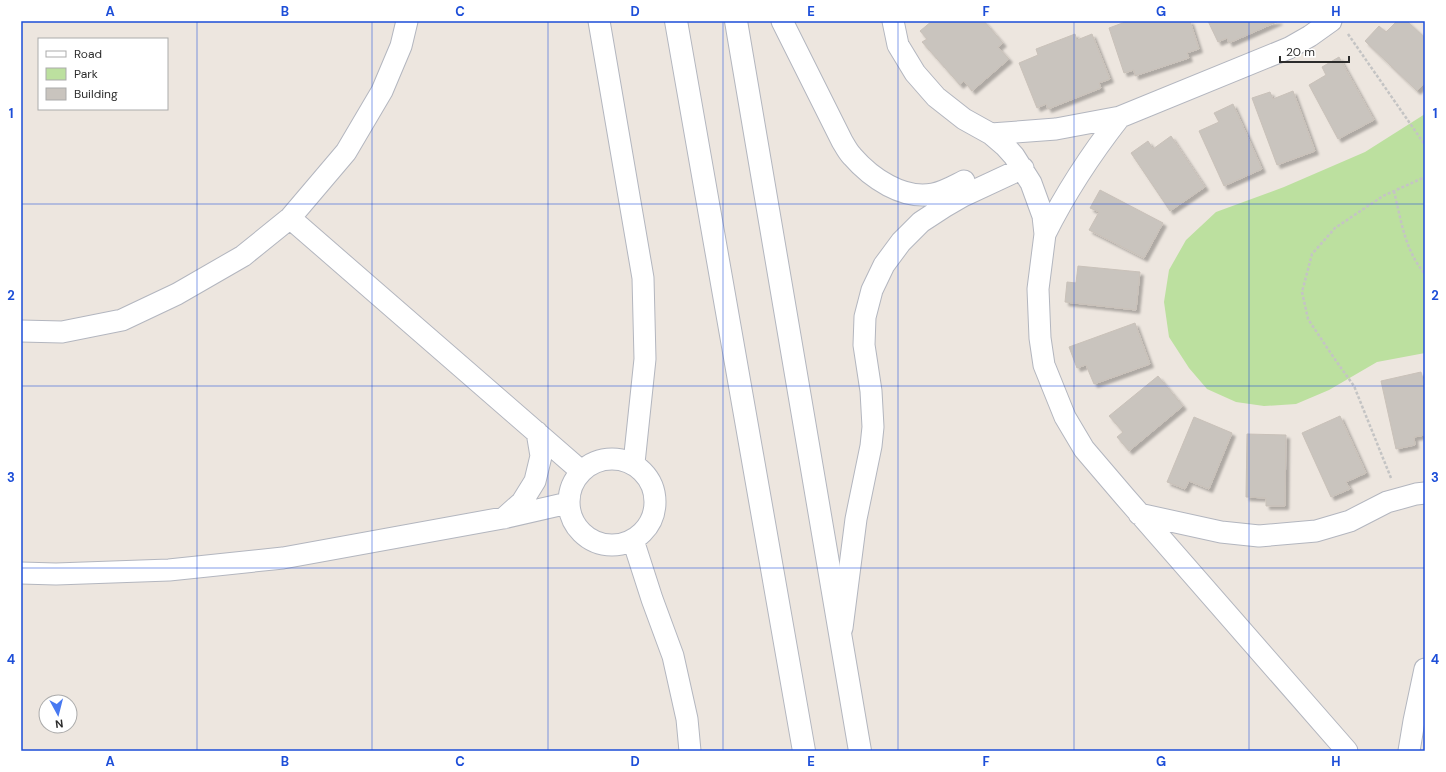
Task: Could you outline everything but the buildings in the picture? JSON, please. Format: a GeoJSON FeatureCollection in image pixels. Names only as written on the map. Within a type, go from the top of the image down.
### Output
{"type":"FeatureCollection","features":[{"type":"Feature","properties":{"kind":"main road"},"geometry":{"type":"LineString","coordinates":[[676,21],[804,751]]}},
{"type":"Feature","properties":{"kind":"main road"},"geometry":{"type":"LineString","coordinates":[[736,21],[860,751]]}},
{"type":"Feature","properties":{"kind":"street"},"geometry":{"type":"LineString","coordinates":[[21,331],[62,332],[122,320],[177,294],[243,256],[290,218],[346,152],[382,91],[401,46],[407,21]]}},
{"type":"Feature","properties":{"kind":"street"},"geometry":{"type":"LineString","coordinates":[[599,21],[643,278],[645,359],[634,463]]}},
{"type":"Feature","properties":{"kind":"street"},"geometry":{"type":"LineString","coordinates":[[782,21],[842,141],[851,155],[863,168],[876,178],[901,191],[925,195],[946,190],[1018,162]]}},
{"type":"Feature","properties":{"kind":"street"},"geometry":{"type":"LineString","coordinates":[[893,21],[898,46],[915,73],[936,97],[964,119],[991,134],[1018,162],[1031,183],[1043,216],[1045,234],[1038,296],[1040,338],[1044,366],[1065,417],[1084,448],[1139,514],[1347,751]]}},
{"type":"Feature","properties":{"kind":"street"},"geometry":{"type":"LineString","coordinates":[[991,134],[1056,129],[1120,117],[1289,48],[1310,36],[1337,24]]}},
{"type":"Feature","properties":{"kind":"street"},"geometry":{"type":"LineString","coordinates":[[1045,234],[1061,202],[1079,173],[1098,145],[1120,117]]}},
{"type":"Feature","properties":{"kind":"street"},"geometry":{"type":"LineString","coordinates":[[841,636],[856,519],[871,446],[873,427],[873,409],[864,345],[865,317],[872,290],[884,264],[901,242],[921,222],[1018,162]]}},
{"type":"Feature","properties":{"kind":"street"},"geometry":{"type":"LineString","coordinates":[[925,195],[932,214]]}},
{"type":"Feature","properties":{"kind":"street"},"geometry":{"type":"LineString","coordinates":[[290,218],[581,471]]}},
{"type":"Feature","properties":{"kind":"street"},"geometry":{"type":"LineString","coordinates":[[503,518],[522,502],[535,481],[541,456],[537,432]]}},
{"type":"Feature","properties":{"kind":"street"},"geometry":{"type":"LineString","coordinates":[[615,458],[634,463],[648,475],[656,492],[656,511],[647,528],[633,540],[616,546],[598,544],[583,535],[572,520],[568,503],[571,486],[581,471],[597,460],[615,458]]}},
{"type":"Feature","properties":{"kind":"street"},"geometry":{"type":"LineString","coordinates":[[1139,514],[1221,532],[1258,536],[1316,531],[1350,521],[1387,502],[1425,493]]}},
{"type":"Feature","properties":{"kind":"street"},"geometry":{"type":"LineString","coordinates":[[21,573],[56,574],[169,570],[283,558],[503,518],[568,503]]}},
{"type":"Feature","properties":{"kind":"street"},"geometry":{"type":"LineString","coordinates":[[633,540],[652,599],[673,656],[687,719],[690,751]]}},
{"type":"Feature","properties":{"kind":"street"},"geometry":{"type":"LineString","coordinates":[[1409,751],[1425,669]]}},
{"type":"Feature","properties":{"kind":"path"},"geometry":{"type":"LineString","coordinates":[[1337,24],[1425,145]]}},
{"type":"Feature","properties":{"kind":"path"},"geometry":{"type":"LineString","coordinates":[[1400,498],[1354,386],[1308,319],[1302,292],[1312,254],[1335,228],[1383,196],[1425,177]]}},
{"type":"Feature","properties":{"kind":"path"},"geometry":{"type":"LineString","coordinates":[[1394,191],[1406,242],[1417,264],[1425,274]]}},
{"type":"Feature","properties":{"kind":"green space"},"geometry":{"type":"Polygon","coordinates":[[[1425,114],[1425,353],[1377,362],[1329,390],[1296,404],[1264,406],[1236,402],[1207,389],[1189,368],[1169,337],[1164,302],[1169,270],[1186,240],[1216,212],[1284,187],[1365,152],[1425,114]]]}}]}
